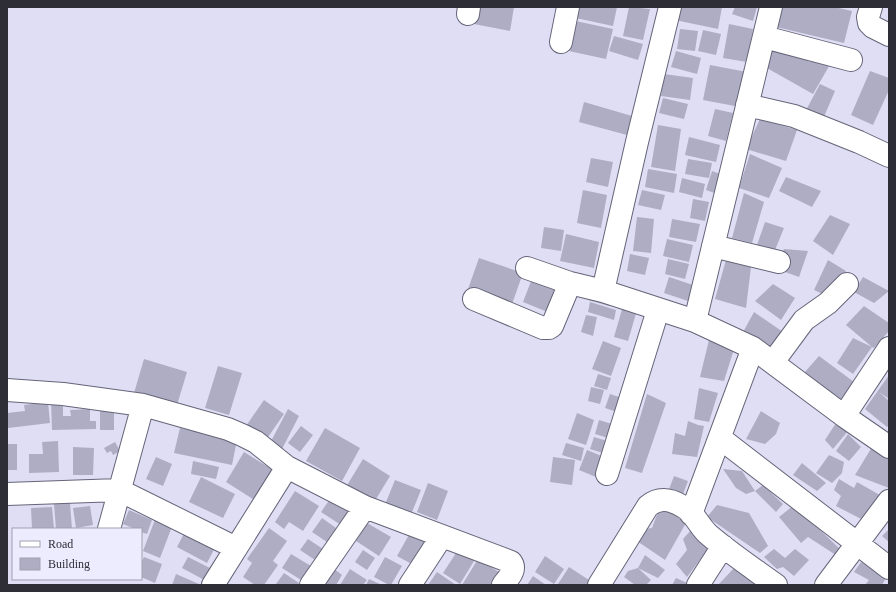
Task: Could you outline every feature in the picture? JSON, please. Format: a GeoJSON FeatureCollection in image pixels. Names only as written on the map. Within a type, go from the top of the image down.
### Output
{"type":"FeatureCollection","features":[{"type":"Feature","properties":{"kind":"street"},"geometry":{"type":"LineString","coordinates":[[561,42],[568,7]]}},
{"type":"Feature","properties":{"kind":"street"},"geometry":{"type":"LineString","coordinates":[[603,291],[670,7]]}},
{"type":"Feature","properties":{"kind":"street"},"geometry":{"type":"LineString","coordinates":[[696,321],[771,7]]}},
{"type":"Feature","properties":{"kind":"street"},"geometry":{"type":"LineString","coordinates":[[871,7],[868,17],[869,23],[873,27],[889,35]]}},
{"type":"Feature","properties":{"kind":"street"},"geometry":{"type":"LineString","coordinates":[[764,37],[851,60]]}},
{"type":"Feature","properties":{"kind":"street"},"geometry":{"type":"LineString","coordinates":[[747,105],[794,116],[859,142],[889,156]]}},
{"type":"Feature","properties":{"kind":"street"},"geometry":{"type":"LineString","coordinates":[[713,246],[779,262]]}},
{"type":"Feature","properties":{"kind":"street"},"geometry":{"type":"LineString","coordinates":[[527,268],[570,283],[603,291],[696,321],[753,348],[844,416],[889,447]]}},
{"type":"Feature","properties":{"kind":"street"},"geometry":{"type":"LineString","coordinates":[[474,299],[543,328],[549,328],[552,326],[570,283]]}},
{"type":"Feature","properties":{"kind":"street"},"geometry":{"type":"LineString","coordinates":[[773,362],[804,320],[828,303],[847,284]]}},
{"type":"Feature","properties":{"kind":"street"},"geometry":{"type":"LineString","coordinates":[[607,474],[658,310]]}},
{"type":"Feature","properties":{"kind":"street"},"geometry":{"type":"LineString","coordinates":[[691,514],[753,348]]}},
{"type":"Feature","properties":{"kind":"street"},"geometry":{"type":"LineString","coordinates":[[844,416],[889,348]]}},
{"type":"Feature","properties":{"kind":"street"},"geometry":{"type":"LineString","coordinates":[[7,390],[63,394],[142,405],[228,429],[256,442],[287,467],[364,507],[511,562],[513,565],[513,570],[503,585]]}},
{"type":"Feature","properties":{"kind":"street"},"geometry":{"type":"LineString","coordinates":[[109,528],[142,405]]}},
{"type":"Feature","properties":{"kind":"street"},"geometry":{"type":"LineString","coordinates":[[720,438],[889,568]]}},
{"type":"Feature","properties":{"kind":"street"},"geometry":{"type":"LineString","coordinates":[[213,585],[287,467]]}},
{"type":"Feature","properties":{"kind":"street"},"geometry":{"type":"LineString","coordinates":[[7,494],[119,490],[236,548]]}},
{"type":"Feature","properties":{"kind":"street"},"geometry":{"type":"LineString","coordinates":[[599,585],[648,506],[654,501],[659,500],[669,501],[684,506],[708,535],[776,585]]}},
{"type":"Feature","properties":{"kind":"street"},"geometry":{"type":"LineString","coordinates":[[826,585],[889,501]]}},
{"type":"Feature","properties":{"kind":"street"},"geometry":{"type":"LineString","coordinates":[[311,585],[364,507]]}},
{"type":"Feature","properties":{"kind":"street"},"geometry":{"type":"LineString","coordinates":[[410,585],[442,536]]}},
{"type":"Feature","properties":{"kind":"street"},"geometry":{"type":"LineString","coordinates":[[698,585],[723,546]]}},
{"type":"Feature","properties":{"kind":"building"},"geometry":{"type":"Polygon","coordinates":[[[478,7],[514,7],[510,31],[474,24],[478,7]]]}},
{"type":"Feature","properties":{"kind":"building"},"geometry":{"type":"Polygon","coordinates":[[[573,7],[617,7],[613,26],[571,17],[573,7]]]}},
{"type":"Feature","properties":{"kind":"building"},"geometry":{"type":"Polygon","coordinates":[[[629,7],[650,9],[643,40],[623,36],[629,7]]]}},
{"type":"Feature","properties":{"kind":"building"},"geometry":{"type":"Polygon","coordinates":[[[677,7],[722,7],[718,29],[675,20],[677,7]]]}},
{"type":"Feature","properties":{"kind":"building"},"geometry":{"type":"Polygon","coordinates":[[[735,7],[757,7],[753,21],[732,14],[735,7]]]}},
{"type":"Feature","properties":{"kind":"building"},"geometry":{"type":"Polygon","coordinates":[[[777,7],[834,7],[852,11],[844,43],[772,26],[777,7]]]}},
{"type":"Feature","properties":{"kind":"building"},"geometry":{"type":"Polygon","coordinates":[[[571,20],[613,29],[606,59],[564,50],[571,20]]]}},
{"type":"Feature","properties":{"kind":"building"},"geometry":{"type":"Polygon","coordinates":[[[729,24],[753,29],[747,62],[723,58],[729,24]]]}},
{"type":"Feature","properties":{"kind":"building"},"geometry":{"type":"Polygon","coordinates":[[[680,29],[698,31],[695,51],[677,49],[680,29]]]}},
{"type":"Feature","properties":{"kind":"building"},"geometry":{"type":"Polygon","coordinates":[[[703,30],[721,34],[716,55],[698,51],[703,30]]]}},
{"type":"Feature","properties":{"kind":"building"},"geometry":{"type":"Polygon","coordinates":[[[614,36],[643,44],[638,60],[609,51],[614,36]]]}},
{"type":"Feature","properties":{"kind":"building"},"geometry":{"type":"Polygon","coordinates":[[[771,40],[810,62],[817,51],[832,61],[813,94],[758,63],[771,40]]]}},
{"type":"Feature","properties":{"kind":"building"},"geometry":{"type":"Polygon","coordinates":[[[676,51],[701,58],[697,74],[671,67],[676,51]]]}},
{"type":"Feature","properties":{"kind":"building"},"geometry":{"type":"Polygon","coordinates":[[[710,65],[747,72],[740,107],[703,100],[710,65]]]}},
{"type":"Feature","properties":{"kind":"building"},"geometry":{"type":"Polygon","coordinates":[[[870,71],[889,78],[889,90],[873,125],[851,115],[870,71]]]}},
{"type":"Feature","properties":{"kind":"building"},"geometry":{"type":"Polygon","coordinates":[[[664,74],[693,78],[690,100],[661,96],[664,74]]]}},
{"type":"Feature","properties":{"kind":"building"},"geometry":{"type":"Polygon","coordinates":[[[820,84],[835,91],[823,119],[805,112],[820,84]]]}},
{"type":"Feature","properties":{"kind":"building"},"geometry":{"type":"Polygon","coordinates":[[[663,98],[688,104],[684,119],[659,113],[663,98]]]}},
{"type":"Feature","properties":{"kind":"building"},"geometry":{"type":"Polygon","coordinates":[[[584,102],[632,116],[627,135],[579,122],[584,102]]]}},
{"type":"Feature","properties":{"kind":"building"},"geometry":{"type":"Polygon","coordinates":[[[715,109],[733,113],[726,141],[708,136],[715,109]]]}},
{"type":"Feature","properties":{"kind":"building"},"geometry":{"type":"Polygon","coordinates":[[[760,119],[797,130],[786,161],[746,149],[760,119]]]}},
{"type":"Feature","properties":{"kind":"building"},"geometry":{"type":"Polygon","coordinates":[[[658,125],[681,129],[675,171],[651,167],[658,125]]]}},
{"type":"Feature","properties":{"kind":"building"},"geometry":{"type":"Polygon","coordinates":[[[689,137],[720,145],[716,162],[685,155],[689,137]]]}},
{"type":"Feature","properties":{"kind":"building"},"geometry":{"type":"Polygon","coordinates":[[[750,154],[782,168],[769,198],[739,188],[750,154]]]}},
{"type":"Feature","properties":{"kind":"building"},"geometry":{"type":"Polygon","coordinates":[[[591,158],[613,162],[608,187],[586,182],[591,158]]]}},
{"type":"Feature","properties":{"kind":"building"},"geometry":{"type":"Polygon","coordinates":[[[688,159],[712,163],[709,178],[685,174],[688,159]]]}},
{"type":"Feature","properties":{"kind":"building"},"geometry":{"type":"Polygon","coordinates":[[[648,169],[677,174],[674,193],[645,187],[648,169]]]}},
{"type":"Feature","properties":{"kind":"building"},"geometry":{"type":"Polygon","coordinates":[[[712,171],[726,176],[720,195],[706,190],[712,171]]]}},
{"type":"Feature","properties":{"kind":"building"},"geometry":{"type":"Polygon","coordinates":[[[786,177],[821,191],[812,207],[779,191],[786,177]]]}},
{"type":"Feature","properties":{"kind":"building"},"geometry":{"type":"Polygon","coordinates":[[[682,178],[705,184],[702,198],[679,192],[682,178]]]}},
{"type":"Feature","properties":{"kind":"building"},"geometry":{"type":"Polygon","coordinates":[[[583,190],[607,195],[601,228],[577,223],[583,190]]]}},
{"type":"Feature","properties":{"kind":"building"},"geometry":{"type":"Polygon","coordinates":[[[642,190],[665,195],[661,210],[638,205],[642,190]]]}},
{"type":"Feature","properties":{"kind":"building"},"geometry":{"type":"Polygon","coordinates":[[[744,193],[764,202],[752,243],[732,238],[744,193]]]}},
{"type":"Feature","properties":{"kind":"building"},"geometry":{"type":"Polygon","coordinates":[[[693,199],[709,202],[705,221],[690,218],[693,199]]]}},
{"type":"Feature","properties":{"kind":"building"},"geometry":{"type":"Polygon","coordinates":[[[830,215],[850,224],[833,255],[813,241],[830,215]]]}},
{"type":"Feature","properties":{"kind":"building"},"geometry":{"type":"Polygon","coordinates":[[[637,217],[654,219],[651,253],[633,251],[637,217]]]}},
{"type":"Feature","properties":{"kind":"building"},"geometry":{"type":"Polygon","coordinates":[[[672,219],[700,224],[696,242],[669,237],[672,219]]]}},
{"type":"Feature","properties":{"kind":"building"},"geometry":{"type":"Polygon","coordinates":[[[765,222],[784,228],[775,250],[757,245],[765,222]]]}},
{"type":"Feature","properties":{"kind":"building"},"geometry":{"type":"Polygon","coordinates":[[[544,227],[564,230],[561,251],[541,248],[544,227]]]}},
{"type":"Feature","properties":{"kind":"building"},"geometry":{"type":"Polygon","coordinates":[[[566,234],[599,242],[594,268],[560,261],[566,234]]]}},
{"type":"Feature","properties":{"kind":"building"},"geometry":{"type":"Polygon","coordinates":[[[667,239],[693,245],[689,262],[663,256],[667,239]]]}},
{"type":"Feature","properties":{"kind":"building"},"geometry":{"type":"Polygon","coordinates":[[[784,249],[808,251],[799,277],[777,269],[784,249]]]}},
{"type":"Feature","properties":{"kind":"building"},"geometry":{"type":"Polygon","coordinates":[[[630,254],[649,258],[645,275],[627,271],[630,254]]]}},
{"type":"Feature","properties":{"kind":"building"},"geometry":{"type":"Polygon","coordinates":[[[479,258],[523,273],[512,304],[468,289],[479,258]]]}},
{"type":"Feature","properties":{"kind":"building"},"geometry":{"type":"Polygon","coordinates":[[[668,259],[689,264],[685,279],[665,274],[668,259]]]}},
{"type":"Feature","properties":{"kind":"building"},"geometry":{"type":"Polygon","coordinates":[[[726,260],[751,267],[746,308],[715,299],[726,260]]]}},
{"type":"Feature","properties":{"kind":"building"},"geometry":{"type":"Polygon","coordinates":[[[828,260],[846,271],[827,296],[814,290],[828,260]]]}},
{"type":"Feature","properties":{"kind":"building"},"geometry":{"type":"Polygon","coordinates":[[[533,276],[565,289],[555,315],[523,302],[533,276]]]}},
{"type":"Feature","properties":{"kind":"building"},"geometry":{"type":"Polygon","coordinates":[[[669,277],[693,285],[688,301],[664,293],[669,277]]]}},
{"type":"Feature","properties":{"kind":"building"},"geometry":{"type":"Polygon","coordinates":[[[863,277],[889,291],[874,303],[854,292],[863,277]]]}},
{"type":"Feature","properties":{"kind":"building"},"geometry":{"type":"Polygon","coordinates":[[[773,284],[795,298],[781,320],[755,301],[773,284]]]}},
{"type":"Feature","properties":{"kind":"building"},"geometry":{"type":"Polygon","coordinates":[[[590,293],[611,299],[609,306],[588,300],[590,293]]]}},
{"type":"Feature","properties":{"kind":"building"},"geometry":{"type":"Polygon","coordinates":[[[590,302],[616,310],[614,320],[588,312],[590,302]]]}},
{"type":"Feature","properties":{"kind":"building"},"geometry":{"type":"Polygon","coordinates":[[[623,306],[637,310],[628,341],[614,337],[623,306]]]}},
{"type":"Feature","properties":{"kind":"building"},"geometry":{"type":"Polygon","coordinates":[[[864,306],[889,323],[889,331],[874,348],[846,325],[864,306]]]}},
{"type":"Feature","properties":{"kind":"building"},"geometry":{"type":"Polygon","coordinates":[[[754,312],[786,334],[772,355],[742,334],[754,312]]]}},
{"type":"Feature","properties":{"kind":"building"},"geometry":{"type":"Polygon","coordinates":[[[586,315],[597,317],[593,336],[581,332],[586,315]]]}},
{"type":"Feature","properties":{"kind":"building"},"geometry":{"type":"Polygon","coordinates":[[[853,338],[872,347],[853,374],[837,363],[853,338]]]}},
{"type":"Feature","properties":{"kind":"building"},"geometry":{"type":"Polygon","coordinates":[[[709,340],[735,346],[724,381],[700,377],[709,340]]]}},
{"type":"Feature","properties":{"kind":"building"},"geometry":{"type":"Polygon","coordinates":[[[603,341],[621,348],[611,376],[592,369],[603,341]]]}},
{"type":"Feature","properties":{"kind":"building"},"geometry":{"type":"Polygon","coordinates":[[[819,356],[854,382],[842,400],[804,373],[819,356]]]}},
{"type":"Feature","properties":{"kind":"building"},"geometry":{"type":"Polygon","coordinates":[[[144,359],[187,372],[177,405],[134,393],[144,359]]]}},
{"type":"Feature","properties":{"kind":"building"},"geometry":{"type":"Polygon","coordinates":[[[218,366],[242,373],[229,415],[205,408],[218,366]]]}},
{"type":"Feature","properties":{"kind":"building"},"geometry":{"type":"Polygon","coordinates":[[[598,374],[611,378],[607,390],[594,386],[598,374]]]}},
{"type":"Feature","properties":{"kind":"building"},"geometry":{"type":"Polygon","coordinates":[[[889,375],[889,399],[879,392],[889,401],[889,425],[887,427],[865,409],[889,375]]]}},
{"type":"Feature","properties":{"kind":"building"},"geometry":{"type":"Polygon","coordinates":[[[591,387],[604,390],[600,404],[588,401],[591,387]]]}},
{"type":"Feature","properties":{"kind":"building"},"geometry":{"type":"Polygon","coordinates":[[[699,388],[718,393],[709,422],[694,419],[699,388]]]}},
{"type":"Feature","properties":{"kind":"building"},"geometry":{"type":"Polygon","coordinates":[[[610,394],[622,398],[617,412],[605,408],[610,394]]]}},
{"type":"Feature","properties":{"kind":"building"},"geometry":{"type":"Polygon","coordinates":[[[647,394],[666,403],[642,473],[625,468],[647,394]]]}},
{"type":"Feature","properties":{"kind":"building"},"geometry":{"type":"Polygon","coordinates":[[[51,400],[63,400],[63,416],[71,416],[70,410],[90,409],[90,421],[96,421],[96,429],[52,430],[51,400]]]}},
{"type":"Feature","properties":{"kind":"building"},"geometry":{"type":"Polygon","coordinates":[[[264,400],[284,414],[266,440],[246,426],[264,400]]]}},
{"type":"Feature","properties":{"kind":"building"},"geometry":{"type":"Polygon","coordinates":[[[48,402],[50,423],[8,428],[7,413],[25,411],[24,405],[48,402]]]}},
{"type":"Feature","properties":{"kind":"building"},"geometry":{"type":"Polygon","coordinates":[[[100,409],[114,409],[114,430],[100,430],[100,409]]]}},
{"type":"Feature","properties":{"kind":"building"},"geometry":{"type":"Polygon","coordinates":[[[288,409],[299,416],[281,451],[269,445],[288,409]]]}},
{"type":"Feature","properties":{"kind":"building"},"geometry":{"type":"Polygon","coordinates":[[[761,411],[780,423],[776,434],[765,444],[746,439],[761,411]]]}},
{"type":"Feature","properties":{"kind":"building"},"geometry":{"type":"Polygon","coordinates":[[[577,413],[594,420],[586,445],[568,439],[577,413]]]}},
{"type":"Feature","properties":{"kind":"building"},"geometry":{"type":"Polygon","coordinates":[[[599,420],[612,424],[608,438],[595,434],[599,420]]]}},
{"type":"Feature","properties":{"kind":"building"},"geometry":{"type":"Polygon","coordinates":[[[688,421],[704,426],[697,457],[672,454],[675,433],[685,436],[688,421]]]}},
{"type":"Feature","properties":{"kind":"building"},"geometry":{"type":"Polygon","coordinates":[[[836,423],[848,431],[833,449],[825,440],[836,423]]]}},
{"type":"Feature","properties":{"kind":"building"},"geometry":{"type":"Polygon","coordinates":[[[301,426],[313,435],[300,452],[288,443],[301,426]]]}},
{"type":"Feature","properties":{"kind":"building"},"geometry":{"type":"Polygon","coordinates":[[[180,428],[237,440],[232,465],[174,453],[180,428]]]}},
{"type":"Feature","properties":{"kind":"building"},"geometry":{"type":"Polygon","coordinates":[[[325,428],[360,448],[342,481],[306,461],[325,428]]]}},
{"type":"Feature","properties":{"kind":"building"},"geometry":{"type":"Polygon","coordinates":[[[848,434],[861,447],[849,461],[836,451],[848,434]]]}},
{"type":"Feature","properties":{"kind":"building"},"geometry":{"type":"Polygon","coordinates":[[[594,437],[607,441],[603,453],[590,449],[594,437]]]}},
{"type":"Feature","properties":{"kind":"building"},"geometry":{"type":"Polygon","coordinates":[[[58,441],[59,472],[29,473],[29,454],[43,454],[42,442],[58,441]]]}},
{"type":"Feature","properties":{"kind":"building"},"geometry":{"type":"Polygon","coordinates":[[[115,442],[120,451],[113,455],[111,451],[107,453],[104,448],[115,442]]]}},
{"type":"Feature","properties":{"kind":"building"},"geometry":{"type":"Polygon","coordinates":[[[566,443],[584,448],[581,461],[562,455],[566,443]]]}},
{"type":"Feature","properties":{"kind":"building"},"geometry":{"type":"Polygon","coordinates":[[[7,444],[17,444],[17,470],[7,470],[7,444]]]}},
{"type":"Feature","properties":{"kind":"building"},"geometry":{"type":"Polygon","coordinates":[[[73,447],[94,448],[93,475],[73,475],[73,447]]]}},
{"type":"Feature","properties":{"kind":"building"},"geometry":{"type":"Polygon","coordinates":[[[872,447],[889,458],[889,488],[855,475],[872,447]]]}},
{"type":"Feature","properties":{"kind":"building"},"geometry":{"type":"Polygon","coordinates":[[[587,450],[604,457],[596,477],[579,470],[587,450]]]}},
{"type":"Feature","properties":{"kind":"building"},"geometry":{"type":"Polygon","coordinates":[[[244,452],[278,473],[259,503],[226,482],[244,452]]]}},
{"type":"Feature","properties":{"kind":"building"},"geometry":{"type":"Polygon","coordinates":[[[829,455],[844,462],[842,473],[832,483],[816,473],[829,455]]]}},
{"type":"Feature","properties":{"kind":"building"},"geometry":{"type":"Polygon","coordinates":[[[156,457],[172,464],[163,486],[146,479],[156,457]]]}},
{"type":"Feature","properties":{"kind":"building"},"geometry":{"type":"Polygon","coordinates":[[[553,457],[575,460],[572,485],[550,482],[553,457]]]}},
{"type":"Feature","properties":{"kind":"building"},"geometry":{"type":"Polygon","coordinates":[[[363,459],[390,476],[373,504],[346,487],[363,459]]]}},
{"type":"Feature","properties":{"kind":"building"},"geometry":{"type":"Polygon","coordinates":[[[193,461],[219,467],[216,479],[191,474],[193,461]]]}},
{"type":"Feature","properties":{"kind":"building"},"geometry":{"type":"Polygon","coordinates":[[[802,463],[826,483],[817,491],[793,475],[802,463]]]}},
{"type":"Feature","properties":{"kind":"building"},"geometry":{"type":"Polygon","coordinates":[[[723,469],[742,471],[755,491],[746,494],[736,488],[723,469]]]}},
{"type":"Feature","properties":{"kind":"building"},"geometry":{"type":"Polygon","coordinates":[[[674,476],[688,481],[682,497],[668,492],[674,476]]]}},
{"type":"Feature","properties":{"kind":"building"},"geometry":{"type":"Polygon","coordinates":[[[201,477],[235,494],[223,518],[189,502],[201,477]]]}},
{"type":"Feature","properties":{"kind":"building"},"geometry":{"type":"Polygon","coordinates":[[[839,479],[854,488],[857,482],[885,498],[863,520],[836,506],[841,496],[834,490],[839,479]]]}},
{"type":"Feature","properties":{"kind":"building"},"geometry":{"type":"Polygon","coordinates":[[[395,480],[421,490],[410,517],[384,507],[395,480]]]}},
{"type":"Feature","properties":{"kind":"building"},"geometry":{"type":"Polygon","coordinates":[[[428,483],[448,491],[437,520],[417,512],[428,483]]]}},
{"type":"Feature","properties":{"kind":"building"},"geometry":{"type":"Polygon","coordinates":[[[763,485],[783,504],[776,512],[755,491],[763,485]]]}},
{"type":"Feature","properties":{"kind":"building"},"geometry":{"type":"Polygon","coordinates":[[[295,491],[319,506],[303,531],[289,522],[284,529],[275,522],[295,491]]]}},
{"type":"Feature","properties":{"kind":"building"},"geometry":{"type":"Polygon","coordinates":[[[330,499],[353,513],[344,527],[321,512],[330,499]]]}},
{"type":"Feature","properties":{"kind":"building"},"geometry":{"type":"Polygon","coordinates":[[[70,503],[72,528],[56,528],[54,504],[70,503]]]}},
{"type":"Feature","properties":{"kind":"building"},"geometry":{"type":"Polygon","coordinates":[[[717,505],[749,513],[768,546],[760,553],[707,517],[717,505]]]}},
{"type":"Feature","properties":{"kind":"building"},"geometry":{"type":"Polygon","coordinates":[[[794,505],[843,552],[839,557],[808,537],[801,543],[779,517],[794,505]]]}},
{"type":"Feature","properties":{"kind":"building"},"geometry":{"type":"Polygon","coordinates":[[[90,506],[93,525],[76,528],[73,508],[90,506]]]}},
{"type":"Feature","properties":{"kind":"building"},"geometry":{"type":"Polygon","coordinates":[[[52,507],[54,528],[32,528],[31,508],[52,507]]]}},
{"type":"Feature","properties":{"kind":"building"},"geometry":{"type":"Polygon","coordinates":[[[659,509],[677,515],[686,523],[665,560],[637,541],[645,529],[652,528],[659,509]]]}},
{"type":"Feature","properties":{"kind":"building"},"geometry":{"type":"Polygon","coordinates":[[[129,510],[152,520],[147,534],[142,532],[142,528],[133,528],[123,524],[129,510]]]}},
{"type":"Feature","properties":{"kind":"building"},"geometry":{"type":"Polygon","coordinates":[[[156,517],[173,524],[160,558],[143,551],[156,517]]]}},
{"type":"Feature","properties":{"kind":"building"},"geometry":{"type":"Polygon","coordinates":[[[322,518],[336,528],[327,542],[312,532],[322,518]]]}},
{"type":"Feature","properties":{"kind":"building"},"geometry":{"type":"Polygon","coordinates":[[[367,523],[391,537],[379,556],[356,541],[367,523]]]}},
{"type":"Feature","properties":{"kind":"building"},"geometry":{"type":"Polygon","coordinates":[[[187,528],[217,544],[207,563],[177,547],[187,528]]]}},
{"type":"Feature","properties":{"kind":"building"},"geometry":{"type":"Polygon","coordinates":[[[269,528],[287,541],[273,561],[278,565],[264,585],[255,585],[243,577],[252,563],[247,559],[269,528]]]}},
{"type":"Feature","properties":{"kind":"building"},"geometry":{"type":"Polygon","coordinates":[[[889,529],[889,542],[882,536],[889,529]]]}},
{"type":"Feature","properties":{"kind":"building"},"geometry":{"type":"Polygon","coordinates":[[[691,530],[711,545],[687,577],[676,564],[687,550],[683,539],[691,530]]]}},
{"type":"Feature","properties":{"kind":"building"},"geometry":{"type":"Polygon","coordinates":[[[410,533],[432,545],[419,568],[397,556],[410,533]]]}},
{"type":"Feature","properties":{"kind":"building"},"geometry":{"type":"Polygon","coordinates":[[[308,539],[323,549],[315,560],[300,550],[308,539]]]}},
{"type":"Feature","properties":{"kind":"building"},"geometry":{"type":"Polygon","coordinates":[[[774,549],[785,558],[795,549],[809,560],[794,576],[783,567],[777,569],[764,557],[774,549]]]}},
{"type":"Feature","properties":{"kind":"building"},"geometry":{"type":"Polygon","coordinates":[[[363,550],[375,558],[367,570],[355,562],[363,550]]]}},
{"type":"Feature","properties":{"kind":"building"},"geometry":{"type":"Polygon","coordinates":[[[458,550],[474,561],[460,584],[443,573],[458,550]]]}},
{"type":"Feature","properties":{"kind":"building"},"geometry":{"type":"Polygon","coordinates":[[[291,554],[311,566],[301,580],[282,568],[291,554]]]}},
{"type":"Feature","properties":{"kind":"building"},"geometry":{"type":"Polygon","coordinates":[[[645,555],[665,570],[658,578],[638,568],[645,555]]]}},
{"type":"Feature","properties":{"kind":"building"},"geometry":{"type":"Polygon","coordinates":[[[545,556],[564,569],[554,584],[535,572],[545,556]]]}},
{"type":"Feature","properties":{"kind":"building"},"geometry":{"type":"Polygon","coordinates":[[[144,557],[162,564],[155,583],[142,577],[142,561],[144,557]]]}},
{"type":"Feature","properties":{"kind":"building"},"geometry":{"type":"Polygon","coordinates":[[[188,557],[214,570],[208,582],[182,568],[188,557]]]}},
{"type":"Feature","properties":{"kind":"building"},"geometry":{"type":"Polygon","coordinates":[[[385,557],[402,566],[391,585],[374,577],[385,557]]]}},
{"type":"Feature","properties":{"kind":"building"},"geometry":{"type":"Polygon","coordinates":[[[478,559],[502,574],[496,585],[462,585],[478,559]]]}},
{"type":"Feature","properties":{"kind":"building"},"geometry":{"type":"Polygon","coordinates":[[[861,562],[888,574],[882,585],[865,585],[869,580],[854,572],[861,562]]]}},
{"type":"Feature","properties":{"kind":"building"},"geometry":{"type":"Polygon","coordinates":[[[736,566],[757,581],[755,585],[718,585],[736,566]]]}},
{"type":"Feature","properties":{"kind":"building"},"geometry":{"type":"Polygon","coordinates":[[[569,567],[595,584],[558,584],[569,567]]]}},
{"type":"Feature","properties":{"kind":"building"},"geometry":{"type":"Polygon","coordinates":[[[333,568],[342,575],[336,585],[322,585],[333,568]]]}},
{"type":"Feature","properties":{"kind":"building"},"geometry":{"type":"Polygon","coordinates":[[[638,568],[651,580],[646,585],[635,585],[624,577],[628,571],[638,568]]]}},
{"type":"Feature","properties":{"kind":"building"},"geometry":{"type":"Polygon","coordinates":[[[350,569],[367,580],[363,585],[340,585],[350,569]]]}},
{"type":"Feature","properties":{"kind":"building"},"geometry":{"type":"Polygon","coordinates":[[[437,572],[456,585],[428,585],[437,572]]]}},
{"type":"Feature","properties":{"kind":"building"},"geometry":{"type":"Polygon","coordinates":[[[284,573],[299,583],[298,585],[276,584],[284,573]]]}},
{"type":"Feature","properties":{"kind":"building"},"geometry":{"type":"Polygon","coordinates":[[[176,574],[199,584],[172,585],[176,574]]]}},
{"type":"Feature","properties":{"kind":"building"},"geometry":{"type":"Polygon","coordinates":[[[533,576],[546,585],[527,585],[533,576]]]}},
{"type":"Feature","properties":{"kind":"building"},"geometry":{"type":"Polygon","coordinates":[[[676,578],[687,583],[686,585],[672,585],[676,578]]]}},
{"type":"Feature","properties":{"kind":"building"},"geometry":{"type":"Polygon","coordinates":[[[369,579],[382,585],[366,585],[369,579]]]}}]}
